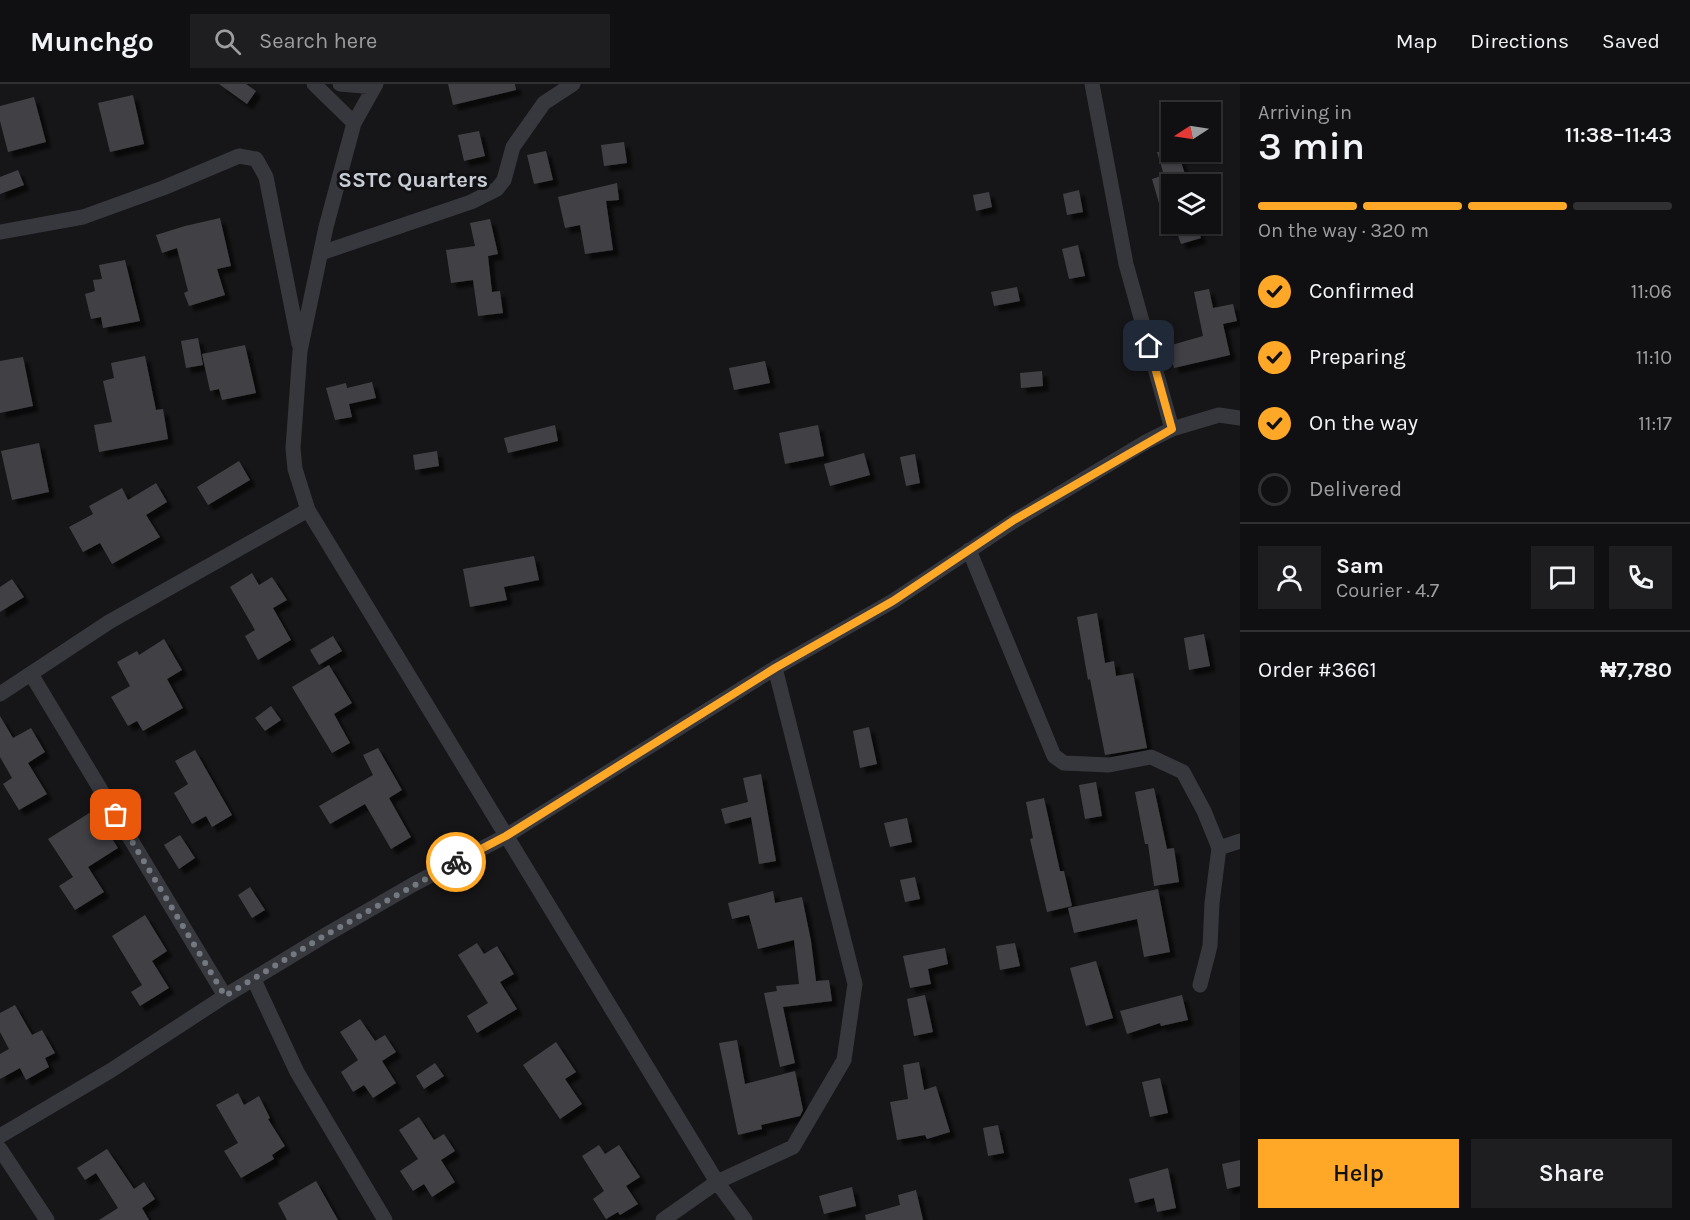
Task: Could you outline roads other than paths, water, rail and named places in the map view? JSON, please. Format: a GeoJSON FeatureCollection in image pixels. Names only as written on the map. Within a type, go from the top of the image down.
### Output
{"type":"FeatureCollection","features":[{"type":"Feature","properties":{"kind":"street"},"geometry":{"type":"LineString","coordinates":[[314,84],[354,123]]}},
{"type":"Feature","properties":{"kind":"street"},"geometry":{"type":"LineString","coordinates":[[340,84],[375,86],[354,123],[326,227],[300,351],[293,448],[296,469],[308,510],[717,1182],[745,1220]]}},
{"type":"Feature","properties":{"kind":"street"},"geometry":{"type":"LineString","coordinates":[[321,253],[471,202],[497,189],[504,180],[513,147],[544,103],[573,84]]}},
{"type":"Feature","properties":{"kind":"street"},"geometry":{"type":"LineString","coordinates":[[1092,84],[1126,264],[1172,429]]}},
{"type":"Feature","properties":{"kind":"street"},"geometry":{"type":"LineString","coordinates":[[0,232],[83,217],[163,188],[239,156],[256,159],[266,177],[300,351]]}},
{"type":"Feature","properties":{"kind":"street"},"geometry":{"type":"LineString","coordinates":[[0,1136],[110,1071],[225,996],[324,936],[414,884],[506,836],[775,668],[893,601],[1014,520],[1172,429],[1219,416],[1240,418]]}},
{"type":"Feature","properties":{"kind":"street"},"geometry":{"type":"LineString","coordinates":[[0,694],[109,622],[308,510]]}},
{"type":"Feature","properties":{"kind":"street"},"geometry":{"type":"LineString","coordinates":[[969,550],[1054,756],[1064,763],[1109,765],[1151,757],[1183,772],[1204,811],[1219,848],[1212,903],[1210,946],[1200,985]]}},
{"type":"Feature","properties":{"kind":"street"},"geometry":{"type":"LineString","coordinates":[[663,1220],[717,1182],[793,1147],[844,1060],[855,984],[775,668]]}},
{"type":"Feature","properties":{"kind":"street"},"geometry":{"type":"LineString","coordinates":[[31,674],[225,996]]}},
{"type":"Feature","properties":{"kind":"street"},"geometry":{"type":"LineString","coordinates":[[1219,848],[1240,841]]}},
{"type":"Feature","properties":{"kind":"street"},"geometry":{"type":"LineString","coordinates":[[254,980],[297,1072],[385,1220]]}},
{"type":"Feature","properties":{"kind":"street"},"geometry":{"type":"LineString","coordinates":[[0,1149],[47,1220]]}},
{"type":"Feature","properties":{"kind":"district","name":"SSTC Quarters"},"geometry":{"type":"Point","coordinates":[413,179]}}]}
